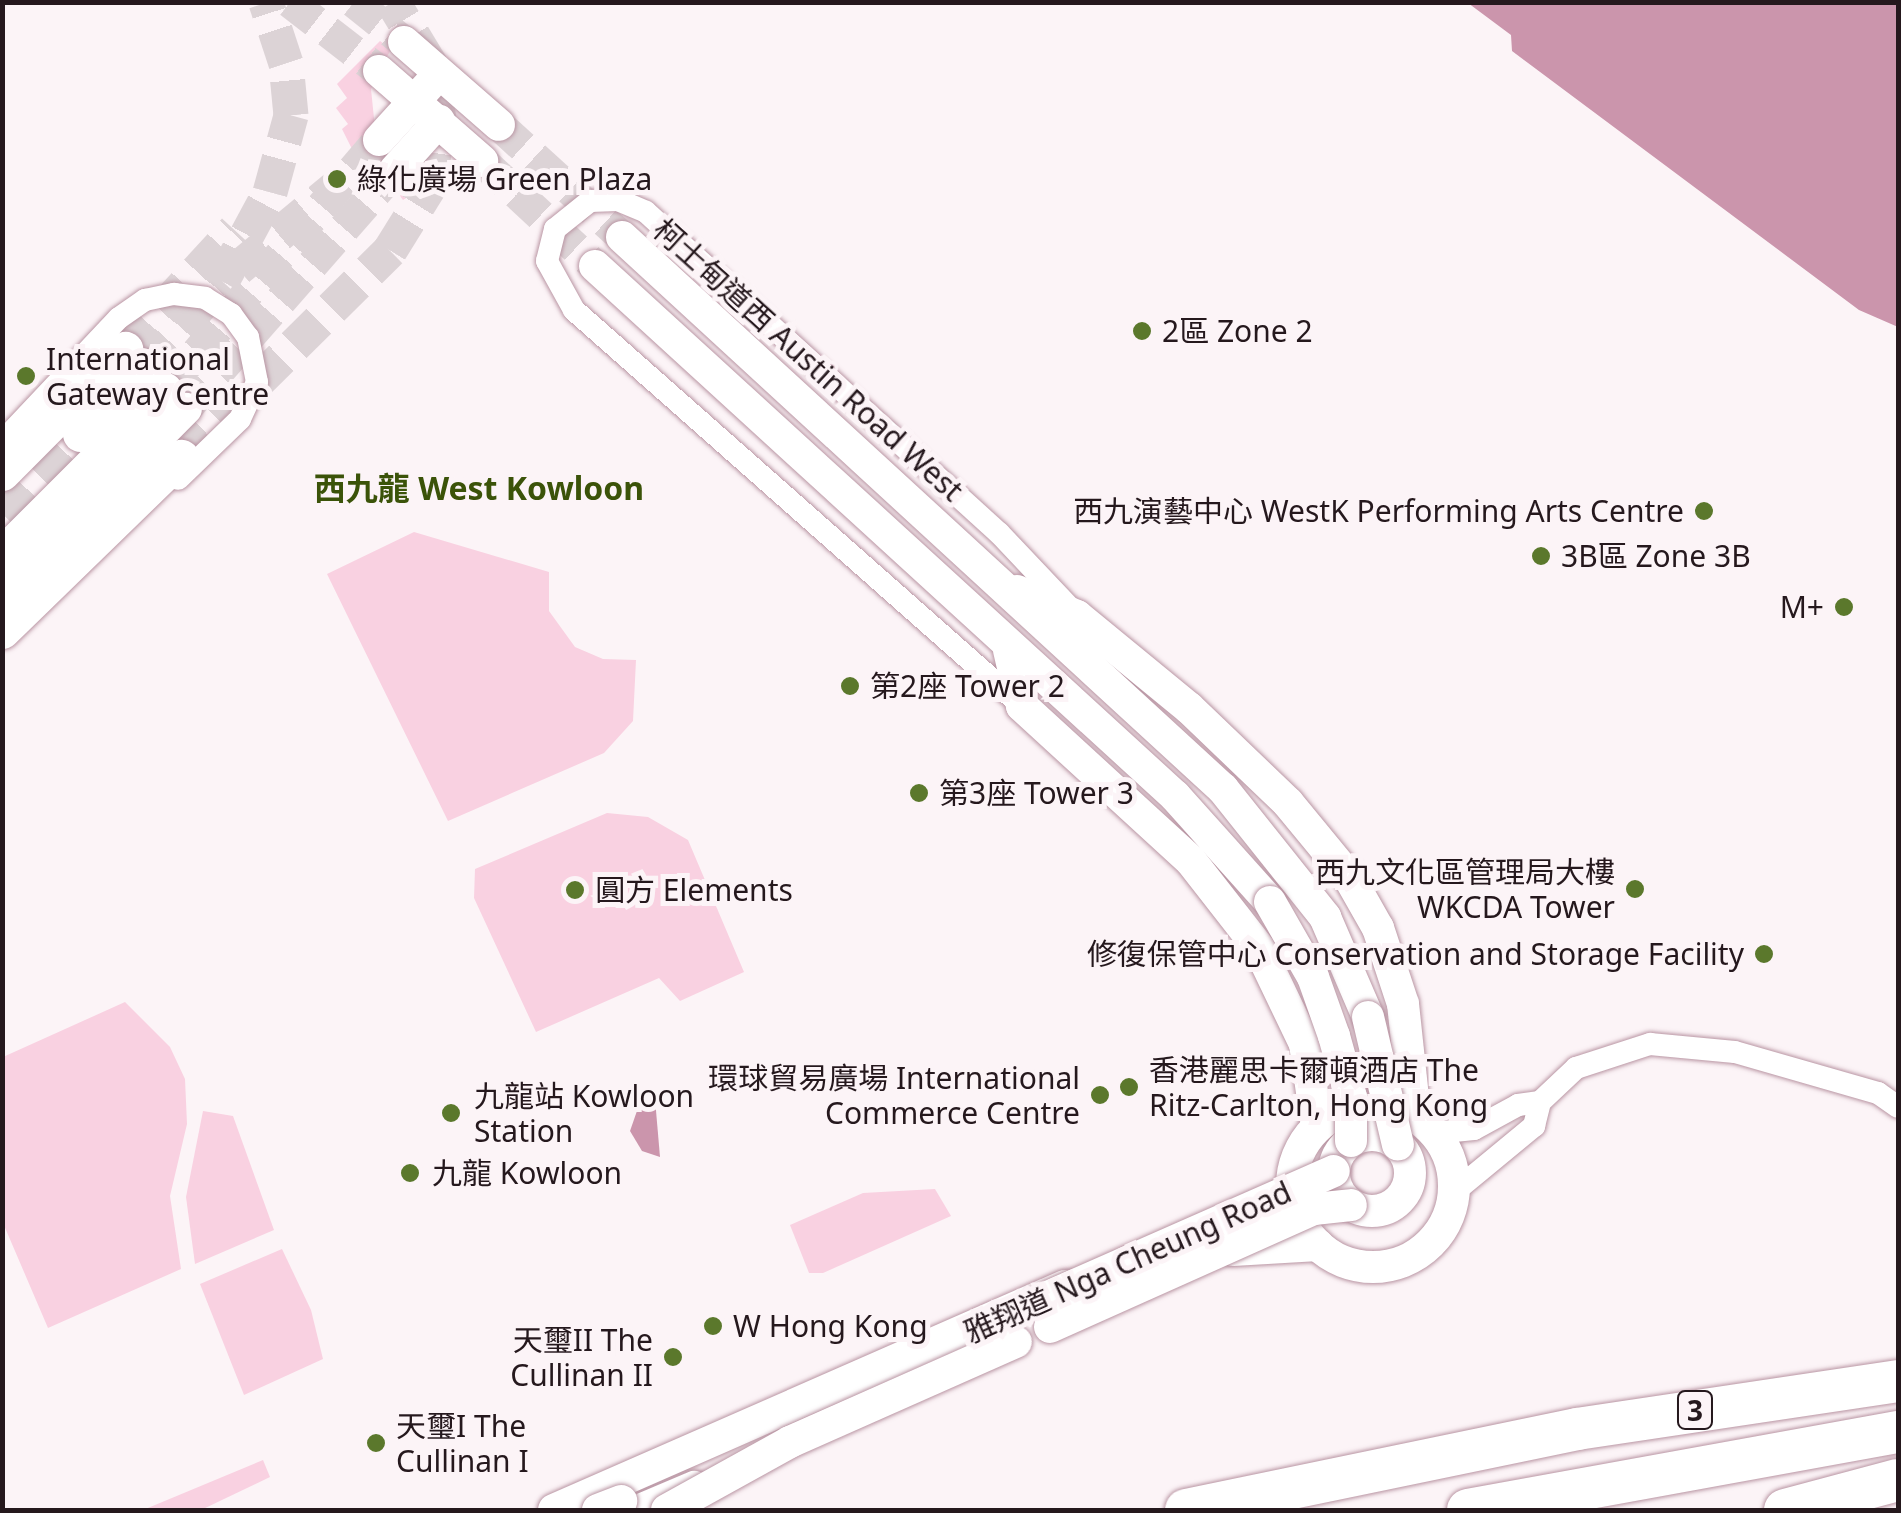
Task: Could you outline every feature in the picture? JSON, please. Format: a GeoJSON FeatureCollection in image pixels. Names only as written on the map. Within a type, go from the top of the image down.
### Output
{"type":"FeatureCollection","features":[{"type":"Feature","properties":{"kind":"highway","name":"3"},"geometry":{"type":"LineString","coordinates":[[1186,1510],[1260,1504],[1576,1429],[1898,1381]]}},
{"type":"Feature","properties":{"kind":"highway","name":"3"},"geometry":{"type":"LineString","coordinates":[[1468,1510],[1898,1432]]}},
{"type":"Feature","properties":{"kind":"highway"},"geometry":{"type":"LineString","coordinates":[[1785,1510],[1898,1480]]}},
{"type":"Feature","properties":{"kind":"main road"},"geometry":{"type":"LineString","coordinates":[[404,42],[441,70],[499,125]]}},
{"type":"Feature","properties":{"kind":"main road"},"geometry":{"type":"LineString","coordinates":[[396,170],[427,111],[441,70]]}},
{"type":"Feature","properties":{"kind":"main road"},"geometry":{"type":"LineString","coordinates":[[379,71],[482,161]]}},
{"type":"Feature","properties":{"kind":"main road"},"geometry":{"type":"LineString","coordinates":[[380,140],[427,111]]}},
{"type":"Feature","properties":{"kind":"main road","name":"柯士甸道西 Austin Road West"},"geometry":{"type":"LineString","coordinates":[[622,237],[985,576],[1159,726],[1223,789],[1300,880],[1339,944],[1416,1132],[1450,1162],[1454,1192]]}},
{"type":"Feature","properties":{"kind":"main road"},"geometry":{"type":"LineString","coordinates":[[595,266],[1009,650],[1175,796],[1270,902],[1313,977],[1340,1052],[1350,1097],[1351,1141],[1334,1171],[1338,1190],[1351,1205]]}},
{"type":"Feature","properties":{"kind":"main road"},"geometry":{"type":"LineString","coordinates":[[80,434],[155,378]]}},
{"type":"Feature","properties":{"kind":"main road"},"geometry":{"type":"LineString","coordinates":[[2,473],[155,378]]}},
{"type":"Feature","properties":{"kind":"main road"},"geometry":{"type":"LineString","coordinates":[[2,552],[155,378]]}},
{"type":"Feature","properties":{"kind":"main road"},"geometry":{"type":"LineString","coordinates":[[2,594],[155,378]]}},
{"type":"Feature","properties":{"kind":"main road"},"geometry":{"type":"LineString","coordinates":[[2,631],[181,458]]}},
{"type":"Feature","properties":{"kind":"main road"},"geometry":{"type":"LineString","coordinates":[[985,576],[1077,616]]}},
{"type":"Feature","properties":{"kind":"main road","name":"柯士甸道西 Austin Road West"},"geometry":{"type":"LineString","coordinates":[[1077,616],[1246,762],[1349,877],[1378,928],[1403,1004],[1416,1132],[1400,1200],[1375,1212],[1351,1205]]}},
{"type":"Feature","properties":{"kind":"main road"},"geometry":{"type":"LineString","coordinates":[[1009,650],[1022,706]]}},
{"type":"Feature","properties":{"kind":"main road","name":"柯士甸道西 Austin Road West"},"geometry":{"type":"LineString","coordinates":[[1022,706],[1191,861],[1230,905],[1305,1044],[1317,1126]]}},
{"type":"Feature","properties":{"kind":"main road"},"geometry":{"type":"LineString","coordinates":[[1416,1132],[1372,1104],[1342,1110],[1317,1126],[1292,1174],[1296,1212],[1318,1245],[1346,1262],[1392,1264],[1434,1240],[1454,1192]]}},
{"type":"Feature","properties":{"kind":"main road"},"geometry":{"type":"LineString","coordinates":[[1351,1141],[1370,1135],[1416,1132]]}},
{"type":"Feature","properties":{"kind":"main road","name":"雅翔道 Nga Cheung Road"},"geometry":{"type":"LineString","coordinates":[[612,1506],[918,1354],[1334,1171]]}},
{"type":"Feature","properties":{"kind":"main road","name":"雅翔道 Nga Cheung Road"},"geometry":{"type":"LineString","coordinates":[[612,1506],[1220,1218],[1292,1174]]}},
{"type":"Feature","properties":{"kind":"main road","name":"雅翔道 Nga Cheung Road"},"geometry":{"type":"LineString","coordinates":[[667,1510],[841,1417],[1314,1209],[1351,1205]]}},
{"type":"Feature","properties":{"kind":"main road","name":"雅翔道 Nga Cheung Road"},"geometry":{"type":"LineString","coordinates":[[554,1510],[612,1506],[1234,1249],[1318,1245]]}},
{"type":"Feature","properties":{"kind":"street","name":"柯士甸道西 Austin Road West"},"geometry":{"type":"LineString","coordinates":[[1022,706],[574,310],[548,260],[554,229],[590,201],[618,200],[646,212],[999,534],[1077,616]]}},
{"type":"Feature","properties":{"kind":"street"},"geometry":{"type":"LineString","coordinates":[[2,442],[119,318],[145,300],[174,294],[206,298],[231,314],[257,360],[257,382],[240,419],[2,652]]}},
{"type":"Feature","properties":{"kind":"street"},"geometry":{"type":"LineString","coordinates":[[1454,1192],[1534,1126],[1540,1102],[1576,1068],[1663,1044],[1735,1052],[1888,1090],[1898,1107]]}},
{"type":"Feature","properties":{"kind":"street"},"geometry":{"type":"LineString","coordinates":[[1416,1132],[1474,1129],[1518,1105],[1540,1102]]}},
{"type":"Feature","properties":{"kind":"shaded area"},"geometry":{"type":"Polygon","coordinates":[[[1468,3],[1898,3],[1898,327],[1859,310],[1512,51],[1511,35],[1468,3]]]}},
{"type":"Feature","properties":{"kind":"shaded area"},"geometry":{"type":"Polygon","coordinates":[[[380,41],[391,49],[371,89],[376,138],[385,162],[406,182],[446,185],[423,199],[417,191],[403,200],[397,192],[391,196],[372,169],[364,173],[342,129],[348,124],[336,108],[347,98],[337,84],[380,41]]]}},
{"type":"Feature","properties":{"kind":"shaded area"},"geometry":{"type":"Polygon","coordinates":[[[414,532],[549,572],[549,611],[575,647],[603,659],[636,660],[633,721],[604,753],[448,821],[327,574],[414,532]]]}},
{"type":"Feature","properties":{"kind":"shaded area"},"geometry":{"type":"Polygon","coordinates":[[[607,813],[648,817],[688,840],[744,972],[680,1001],[659,978],[536,1032],[474,898],[475,869],[607,813]]]}},
{"type":"Feature","properties":{"kind":"shaded area"},"geometry":{"type":"Polygon","coordinates":[[[125,1002],[170,1047],[185,1079],[187,1124],[170,1196],[181,1269],[48,1328],[3,1223],[3,1057],[125,1002]]]}},
{"type":"Feature","properties":{"kind":"shaded area"},"geometry":{"type":"Polygon","coordinates":[[[655,1099],[660,1157],[642,1151],[630,1131],[638,1108],[655,1099]]]}},
{"type":"Feature","properties":{"kind":"shaded area"},"geometry":{"type":"Polygon","coordinates":[[[203,1111],[233,1116],[274,1230],[195,1264],[186,1197],[203,1111]]]}},
{"type":"Feature","properties":{"kind":"shaded area"},"geometry":{"type":"Polygon","coordinates":[[[935,1189],[951,1216],[823,1273],[809,1273],[790,1225],[863,1193],[935,1189]]]}},
{"type":"Feature","properties":{"kind":"shaded area"},"geometry":{"type":"Polygon","coordinates":[[[282,1249],[311,1310],[323,1359],[244,1395],[200,1284],[282,1249]]]}},
{"type":"Feature","properties":{"kind":"shaded area"},"geometry":{"type":"Polygon","coordinates":[[[263,1460],[270,1477],[201,1510],[143,1510],[263,1460]]]}},
{"type":"Feature","properties":{"kind":"tunnel"},"geometry":{"type":"LineString","coordinates":[[145,366],[222,281],[270,192],[291,115],[286,63],[266,2]]}},
{"type":"Feature","properties":{"kind":"tunnel"},"geometry":{"type":"LineString","coordinates":[[290,2],[379,71]]}},
{"type":"Feature","properties":{"kind":"tunnel"},"geometry":{"type":"LineString","coordinates":[[354,2],[404,42]]}},
{"type":"Feature","properties":{"kind":"tunnel"},"geometry":{"type":"LineString","coordinates":[[181,457],[390,250],[429,187],[439,119],[431,65],[393,2]]}},
{"type":"Feature","properties":{"kind":"tunnel"},"geometry":{"type":"LineString","coordinates":[[499,125],[622,237]]}},
{"type":"Feature","properties":{"kind":"tunnel"},"geometry":{"type":"LineString","coordinates":[[166,389],[379,140]]}},
{"type":"Feature","properties":{"kind":"tunnel"},"geometry":{"type":"LineString","coordinates":[[482,161],[595,266]]}},
{"type":"Feature","properties":{"kind":"tunnel"},"geometry":{"type":"LineString","coordinates":[[186,409],[395,170]]}},
{"type":"Feature","properties":{"kind":"tunnel"},"geometry":{"type":"LineString","coordinates":[[238,268],[336,187]]}},
{"type":"Feature","properties":{"kind":"tunnel"},"geometry":{"type":"LineString","coordinates":[[125,349],[235,230]]}},
{"type":"Feature","properties":{"kind":"tunnel"},"geometry":{"type":"LineString","coordinates":[[2,513],[80,434]]}},
{"type":"Feature","properties":{"kind":"place","name":"綠化廣場 Green Plaza"},"geometry":{"type":"Point","coordinates":[337,179]}},
{"type":"Feature","properties":{"kind":"place","name":"2區 Zone 2"},"geometry":{"type":"Point","coordinates":[1142,331]}},
{"type":"Feature","properties":{"kind":"place","name":"International Gateway Centre"},"geometry":{"type":"Point","coordinates":[26,376]}},
{"type":"Feature","properties":{"kind":"place","name":"西九演藝中心 WestK Performing Arts Centre"},"geometry":{"type":"Point","coordinates":[1704,511]}},
{"type":"Feature","properties":{"kind":"place","name":"3B區 Zone 3B"},"geometry":{"type":"Point","coordinates":[1541,556]}},
{"type":"Feature","properties":{"kind":"place","name":"M+"},"geometry":{"type":"Point","coordinates":[1844,607]}},
{"type":"Feature","properties":{"kind":"place","name":"第2座 Tower 2"},"geometry":{"type":"Point","coordinates":[850,686]}},
{"type":"Feature","properties":{"kind":"place","name":"第3座 Tower 3"},"geometry":{"type":"Point","coordinates":[919,793]}},
{"type":"Feature","properties":{"kind":"place","name":"西九文化區管理局大樓 WKCDA Tower"},"geometry":{"type":"Point","coordinates":[1635,889]}},
{"type":"Feature","properties":{"kind":"place","name":"圓方 Elements"},"geometry":{"type":"Point","coordinates":[575,890]}},
{"type":"Feature","properties":{"kind":"place","name":"修復保管中心 Conservation and Storage Facility"},"geometry":{"type":"Point","coordinates":[1764,954]}},
{"type":"Feature","properties":{"kind":"place","name":"香港麗思卡爾頓酒店 The Ritz-Carlton, Hong Kong"},"geometry":{"type":"Point","coordinates":[1129,1087]}},
{"type":"Feature","properties":{"kind":"place","name":"環球貿易廣場 International Commerce Centre"},"geometry":{"type":"Point","coordinates":[1100,1095]}},
{"type":"Feature","properties":{"kind":"place","name":"九龍站 Kowloon Station"},"geometry":{"type":"Point","coordinates":[451,1113]}},
{"type":"Feature","properties":{"kind":"place","name":"九龍 Kowloon"},"geometry":{"type":"Point","coordinates":[410,1173]}},
{"type":"Feature","properties":{"kind":"place","name":"W Hong Kong"},"geometry":{"type":"Point","coordinates":[713,1326]}},
{"type":"Feature","properties":{"kind":"place","name":"天璽II The Cullinan II"},"geometry":{"type":"Point","coordinates":[673,1357]}},
{"type":"Feature","properties":{"kind":"place","name":"天璽I The Cullinan I"},"geometry":{"type":"Point","coordinates":[376,1443]}},
{"type":"Feature","properties":{"kind":"district","name":"西九龍 West Kowloon"},"geometry":{"type":"Point","coordinates":[479,488]}}]}
